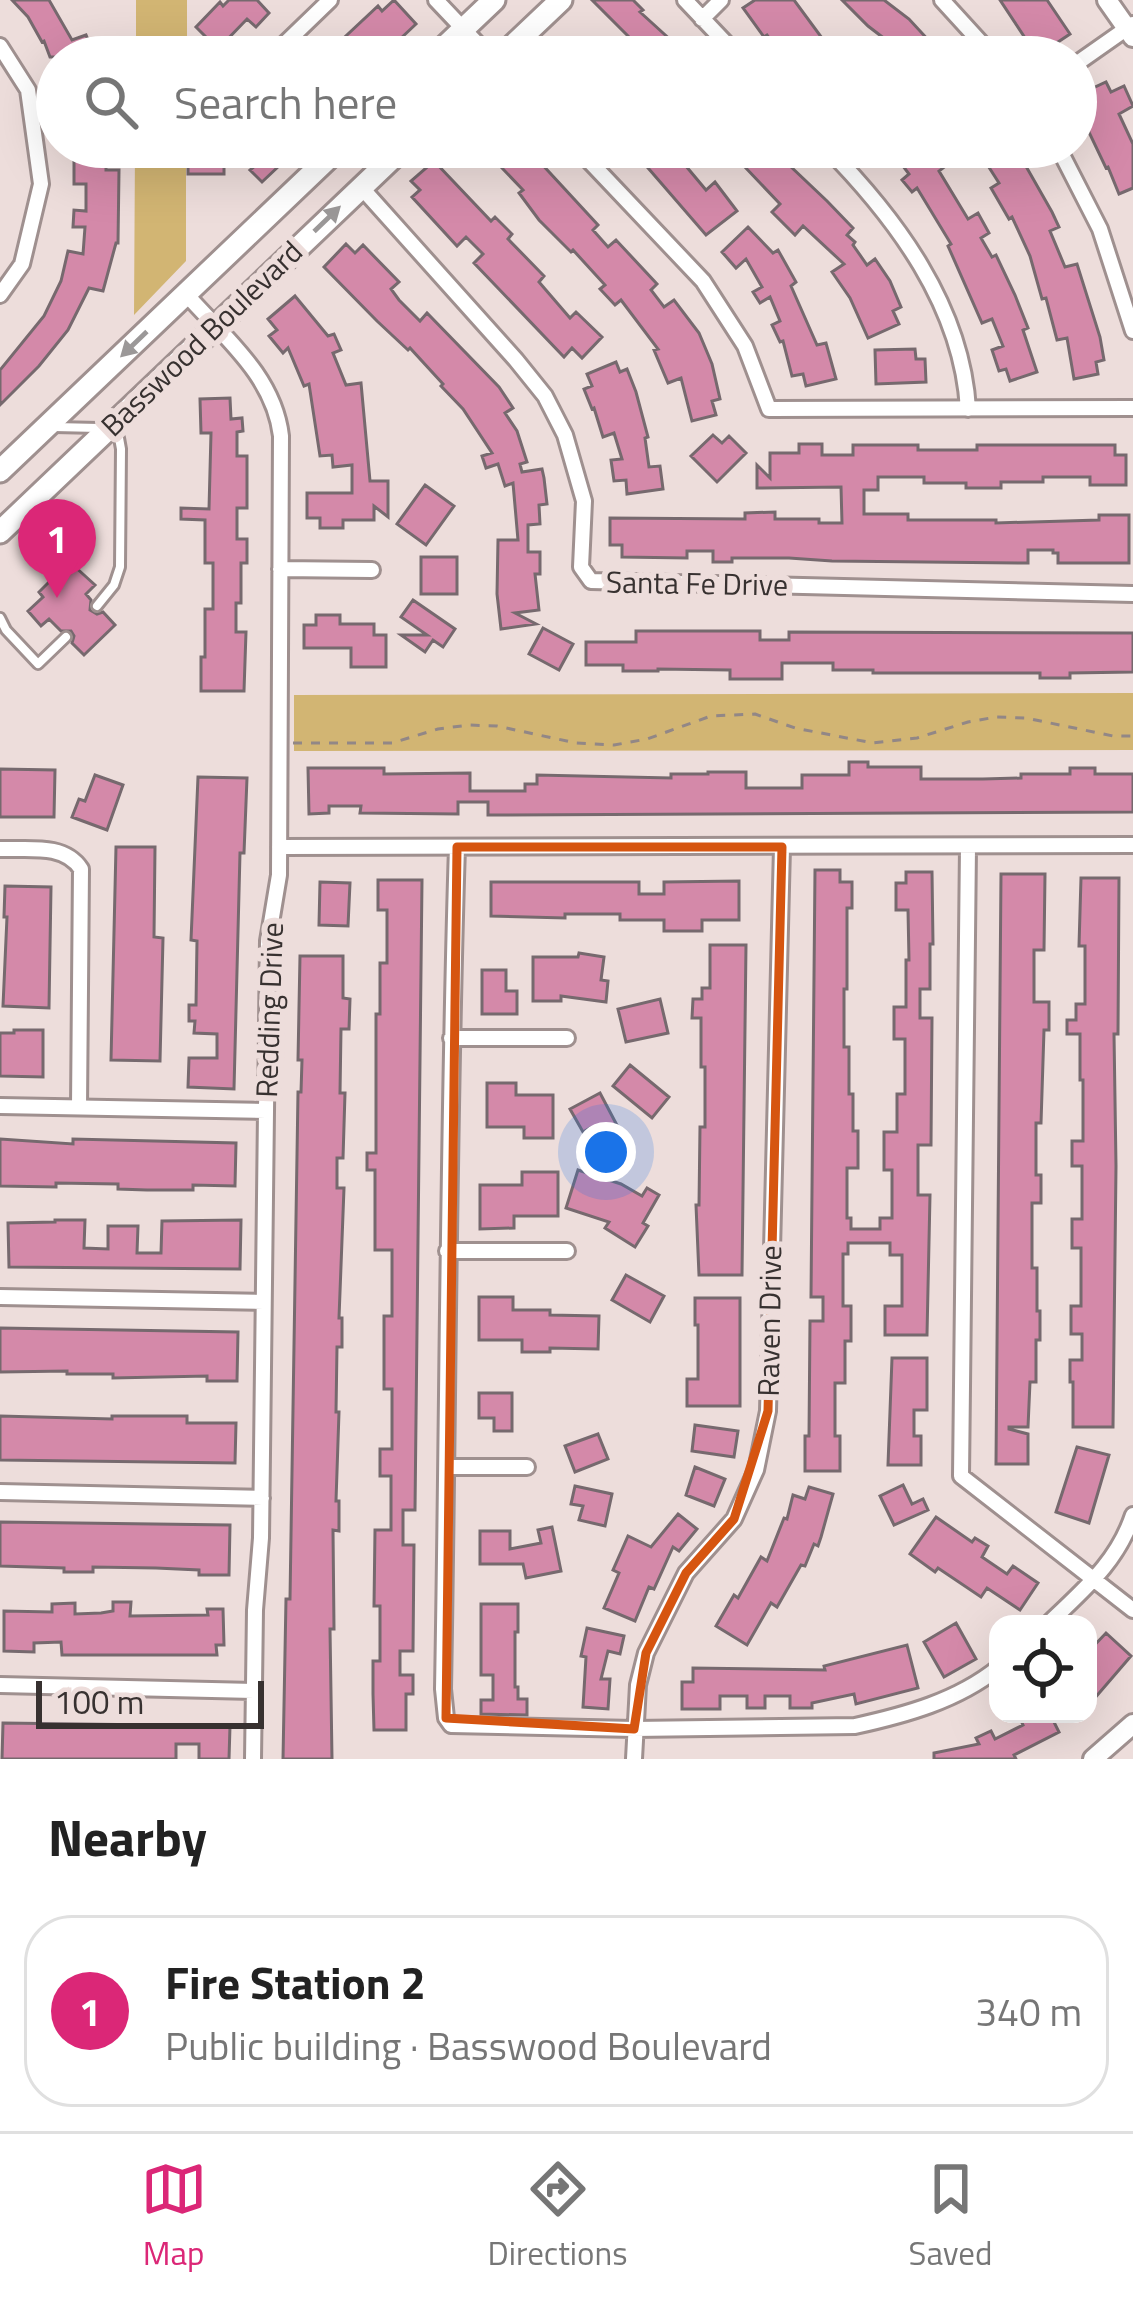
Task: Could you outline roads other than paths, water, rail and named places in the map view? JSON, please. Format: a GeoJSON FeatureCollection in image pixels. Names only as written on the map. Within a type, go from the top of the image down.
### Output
{"type":"FeatureCollection","features":[{"type":"Feature","properties":{"kind":"main road"},"geometry":{"type":"LineString","coordinates":[[456,36],[494,0]]}},
{"type":"Feature","properties":{"kind":"main road"},"geometry":{"type":"LineString","coordinates":[[523,36],[561,0]]}},
{"type":"Feature","properties":{"kind":"main road","name":"Basswood Boulevard"},"geometry":{"type":"LineString","coordinates":[[0,471],[318,168]]}},
{"type":"Feature","properties":{"kind":"main road","name":"Basswood Boulevard"},"geometry":{"type":"LineString","coordinates":[[0,532],[381,168]]}},
{"type":"Feature","properties":{"kind":"street"},"geometry":{"type":"LineString","coordinates":[[293,36],[330,0]]}},
{"type":"Feature","properties":{"kind":"street"},"geometry":{"type":"LineString","coordinates":[[436,0],[470,36]]}},
{"type":"Feature","properties":{"kind":"street"},"geometry":{"type":"LineString","coordinates":[[685,0],[719,36]]}},
{"type":"Feature","properties":{"kind":"street"},"geometry":{"type":"LineString","coordinates":[[702,19],[721,0]]}},
{"type":"Feature","properties":{"kind":"street"},"geometry":{"type":"LineString","coordinates":[[942,0],[975,36]]}},
{"type":"Feature","properties":{"kind":"street"},"geometry":{"type":"LineString","coordinates":[[1097,51],[1131,30],[1107,0]]}},
{"type":"Feature","properties":{"kind":"street"},"geometry":{"type":"LineString","coordinates":[[0,46],[28,90],[36,153]]}},
{"type":"Feature","properties":{"kind":"street"},"geometry":{"type":"LineString","coordinates":[[0,295],[22,264],[40,184],[38,168]]}},
{"type":"Feature","properties":{"kind":"street"},"geometry":{"type":"LineString","coordinates":[[596,168],[703,280],[745,346],[769,409],[1133,408]]}},
{"type":"Feature","properties":{"kind":"street"},"geometry":{"type":"LineString","coordinates":[[845,168],[886,214],[924,271],[956,346],[968,409]]}},
{"type":"Feature","properties":{"kind":"street"},"geometry":{"type":"LineString","coordinates":[[1069,168],[1100,229],[1133,331]]}},
{"type":"Feature","properties":{"kind":"street","name":"Santa Fe Drive"},"geometry":{"type":"LineString","coordinates":[[361,187],[544,396],[566,435],[584,501],[581,567],[591,581],[1133,594]]}},
{"type":"Feature","properties":{"kind":"street","name":"Redding Drive"},"geometry":{"type":"LineString","coordinates":[[186,294],[262,379],[278,410],[282,451],[279,847],[278,887],[268,941],[262,1498],[253,1759]]}},
{"type":"Feature","properties":{"kind":"street"},"geometry":{"type":"LineString","coordinates":[[280,569],[372,570]]}},
{"type":"Feature","properties":{"kind":"street"},"geometry":{"type":"LineString","coordinates":[[279,847],[1133,845]]}},
{"type":"Feature","properties":{"kind":"street"},"geometry":{"type":"LineString","coordinates":[[457,847],[447,1251],[442,1689],[446,1718],[451,1725],[634,1729],[855,1726],[944,1700],[989,1673]]}},
{"type":"Feature","properties":{"kind":"street","name":"Raven Drive"},"geometry":{"type":"LineString","coordinates":[[634,1759],[638,1685],[646,1653],[686,1573],[734,1519],[756,1470],[768,1411],[782,847]]}},
{"type":"Feature","properties":{"kind":"street"},"geometry":{"type":"LineString","coordinates":[[968,847],[961,1477],[1133,1610]]}},
{"type":"Feature","properties":{"kind":"street"},"geometry":{"type":"LineString","coordinates":[[0,849],[59,852],[72,857],[81,869],[79,1107]]}},
{"type":"Feature","properties":{"kind":"street"},"geometry":{"type":"LineString","coordinates":[[451,1039],[567,1039]]}},
{"type":"Feature","properties":{"kind":"street"},"geometry":{"type":"LineString","coordinates":[[0,1106],[266,1111]]}},
{"type":"Feature","properties":{"kind":"street"},"geometry":{"type":"LineString","coordinates":[[447,1251],[567,1251]]}},
{"type":"Feature","properties":{"kind":"street"},"geometry":{"type":"LineString","coordinates":[[0,1297],[263,1302]]}},
{"type":"Feature","properties":{"kind":"street"},"geometry":{"type":"LineString","coordinates":[[447,1467],[527,1467]]}},
{"type":"Feature","properties":{"kind":"street"},"geometry":{"type":"LineString","coordinates":[[0,1492],[262,1498]]}},
{"type":"Feature","properties":{"kind":"street"},"geometry":{"type":"LineString","coordinates":[[1058,1615],[1111,1561],[1133,1515]]}},
{"type":"Feature","properties":{"kind":"street"},"geometry":{"type":"LineString","coordinates":[[0,1685],[254,1691]]}},
{"type":"Feature","properties":{"kind":"street"},"geometry":{"type":"LineString","coordinates":[[1093,1759],[1133,1724]]}},
{"type":"Feature","properties":{"kind":"lane"},"geometry":{"type":"LineString","coordinates":[[47,426],[108,429],[121,442],[120,567],[114,585],[98,606]]}},
{"type":"Feature","properties":{"kind":"lane"},"geometry":{"type":"LineString","coordinates":[[0,618],[38,664],[67,637]]}},
{"type":"Feature","properties":{"kind":"place","name":"Fire Station 2"},"geometry":{"type":"Point","coordinates":[57,598]}}]}
